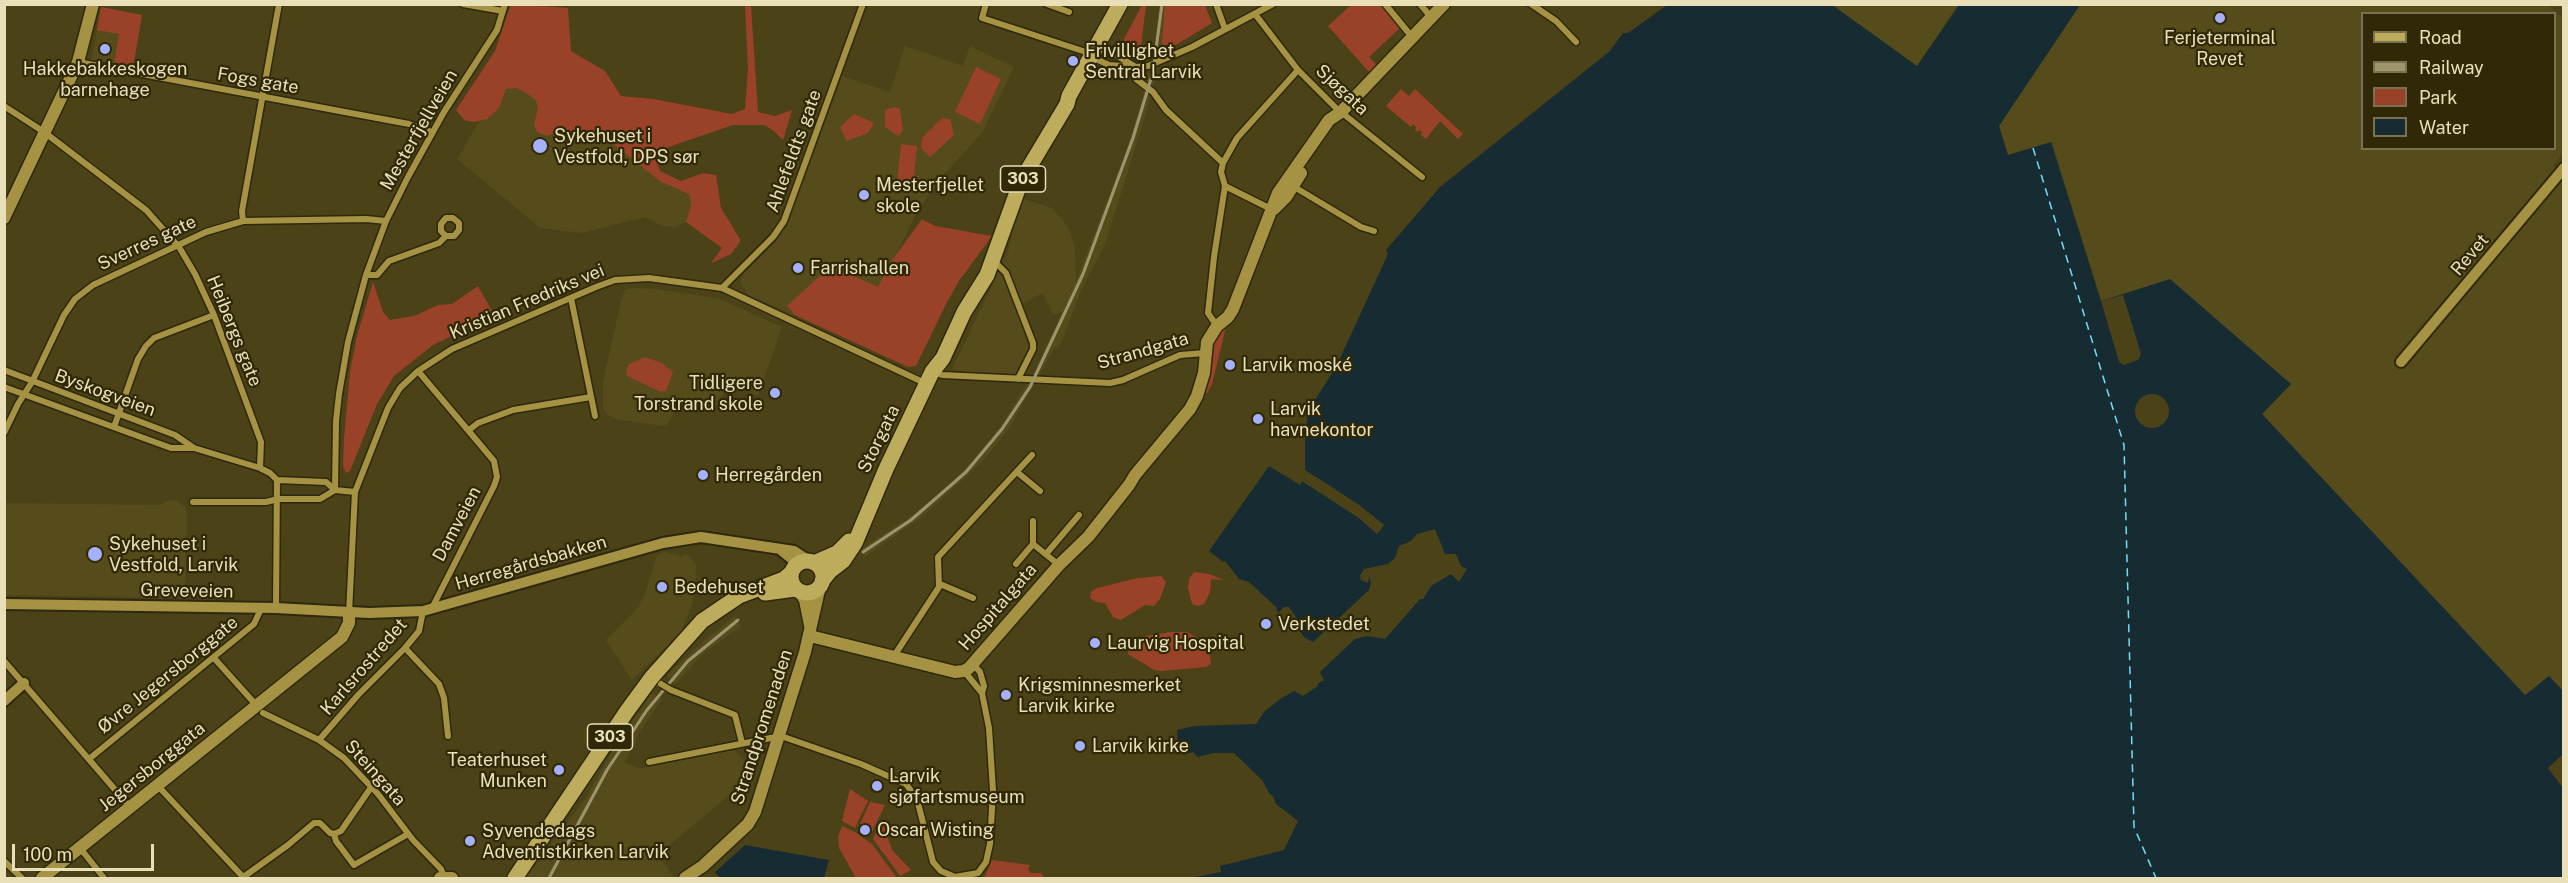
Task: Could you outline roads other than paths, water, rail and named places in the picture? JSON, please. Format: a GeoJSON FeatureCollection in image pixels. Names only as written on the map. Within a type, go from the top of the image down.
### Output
{"type":"FeatureCollection","features":[{"type":"Feature","properties":{"kind":"main road"},"geometry":{"type":"LineString","coordinates":[[4,218],[78,62],[93,4]]}},
{"type":"Feature","properties":{"kind":"main road","name":"Storgata"},"geometry":{"type":"LineString","coordinates":[[1098,54],[1120,4]]}},
{"type":"Feature","properties":{"kind":"main road","name":"Storgata"},"geometry":{"type":"LineString","coordinates":[[821,584],[830,571],[843,561],[855,543],[886,469],[930,378],[936,354],[962,300],[983,268],[992,260],[1003,236],[1021,181],[1067,104],[1069,96],[1098,54],[1127,4]]}},
{"type":"Feature","properties":{"kind":"main road","name":"Strandgata"},"geometry":{"type":"LineString","coordinates":[[1204,353],[1207,342],[1217,326],[1233,309],[1273,210],[1274,202],[1289,184],[1329,120],[1341,112],[1444,4]]}},
{"type":"Feature","properties":{"kind":"main road","name":"Hospitalgata"},"geometry":{"type":"LineString","coordinates":[[969,668],[1059,565],[1070,547],[1125,481],[1135,475],[1179,423],[1195,401],[1204,373],[1204,353]]}},
{"type":"Feature","properties":{"kind":"main road","name":"Storgata"},"geometry":{"type":"LineString","coordinates":[[811,562],[837,553],[862,524]]}},
{"type":"Feature","properties":{"kind":"main road"},"geometry":{"type":"LineString","coordinates":[[811,562],[821,571],[821,584]]}},
{"type":"Feature","properties":{"kind":"main road","name":"303"},"geometry":{"type":"LineString","coordinates":[[515,879],[627,711],[702,621],[718,608],[757,587],[784,579],[798,563],[811,562]]}},
{"type":"Feature","properties":{"kind":"main road"},"geometry":{"type":"LineString","coordinates":[[792,570],[790,578],[797,591]]}},
{"type":"Feature","properties":{"kind":"main road","name":"303"},"geometry":{"type":"LineString","coordinates":[[679,646],[741,602],[759,594],[797,591],[812,593],[821,584]]}},
{"type":"Feature","properties":{"kind":"main road","name":"Strandpromenaden"},"geometry":{"type":"LineString","coordinates":[[685,879],[703,866],[748,824],[762,793],[781,735],[821,584]]}},
{"type":"Feature","properties":{"kind":"main road","name":"Strandpromenaden"},"geometry":{"type":"LineString","coordinates":[[797,591],[805,600],[810,632]]}},
{"type":"Feature","properties":{"kind":"main road","name":"Jegersborggata"},"geometry":{"type":"LineString","coordinates":[[42,879],[130,807],[260,710],[342,637],[349,623],[349,613]]}},
{"type":"Feature","properties":{"kind":"main road"},"geometry":{"type":"LineString","coordinates":[[810,632],[955,672],[969,668]]}},
{"type":"Feature","properties":{"kind":"main road","name":"303"},"geometry":{"type":"LineString","coordinates":[[506,879],[545,832]]}},
{"type":"Feature","properties":{"kind":"street"},"geometry":{"type":"LineString","coordinates":[[243,221],[242,211],[279,4]]}},
{"type":"Feature","properties":{"kind":"street"},"geometry":{"type":"LineString","coordinates":[[463,4],[504,8]]}},
{"type":"Feature","properties":{"kind":"street","name":"Ahlefeldts gate"},"geometry":{"type":"LineString","coordinates":[[722,288],[773,237],[784,221],[863,4]]}},
{"type":"Feature","properties":{"kind":"street"},"geometry":{"type":"LineString","coordinates":[[986,4],[982,18],[1136,67]]}},
{"type":"Feature","properties":{"kind":"street"},"geometry":{"type":"LineString","coordinates":[[1047,4],[1069,12]]}},
{"type":"Feature","properties":{"kind":"street"},"geometry":{"type":"LineString","coordinates":[[1216,4],[1225,29]]}},
{"type":"Feature","properties":{"kind":"street"},"geometry":{"type":"LineString","coordinates":[[1098,54],[1109,65],[1148,66],[1273,4]]}},
{"type":"Feature","properties":{"kind":"street"},"geometry":{"type":"LineString","coordinates":[[1385,4],[1413,37]]}},
{"type":"Feature","properties":{"kind":"street"},"geometry":{"type":"LineString","coordinates":[[1420,4],[1431,17]]}},
{"type":"Feature","properties":{"kind":"street"},"geometry":{"type":"LineString","coordinates":[[1531,4],[1556,21],[1576,42]]}},
{"type":"Feature","properties":{"kind":"street","name":"Mesterfjellveien"},"geometry":{"type":"LineString","coordinates":[[335,490],[339,394],[348,342],[366,275],[386,221],[432,132],[497,30],[504,8]]}},
{"type":"Feature","properties":{"kind":"street","name":"Sjøgata"},"geometry":{"type":"LineString","coordinates":[[1255,14],[1298,70],[1341,112],[1422,177]]}},
{"type":"Feature","properties":{"kind":"street","name":"Fogs gate"},"geometry":{"type":"LineString","coordinates":[[78,62],[409,124],[432,132]]}},
{"type":"Feature","properties":{"kind":"street"},"geometry":{"type":"LineString","coordinates":[[1136,67],[1136,80],[1153,92],[1166,110],[1222,163]]}},
{"type":"Feature","properties":{"kind":"street"},"geometry":{"type":"LineString","coordinates":[[1217,326],[1208,313],[1214,257],[1226,186],[1221,171],[1222,163],[1237,138],[1298,70]]}},
{"type":"Feature","properties":{"kind":"street","name":"Heibergs gate"},"geometry":{"type":"LineString","coordinates":[[4,106],[44,132],[146,210],[179,247],[195,274],[214,315],[261,442],[260,468]]}},
{"type":"Feature","properties":{"kind":"street","name":"Revet"},"geometry":{"type":"LineString","coordinates":[[2401,362],[2564,168]]}},
{"type":"Feature","properties":{"kind":"street"},"geometry":{"type":"LineString","coordinates":[[1289,184],[1360,227],[1374,231]]}},
{"type":"Feature","properties":{"kind":"street"},"geometry":{"type":"LineString","coordinates":[[1226,186],[1273,210]]}},
{"type":"Feature","properties":{"kind":"street","name":"Sverres gate"},"geometry":{"type":"LineString","coordinates":[[4,433],[32,382],[64,315],[75,299],[93,285],[161,252],[179,247],[206,232],[243,221],[366,219],[386,221]]}},
{"type":"Feature","properties":{"kind":"street"},"geometry":{"type":"LineString","coordinates":[[366,275],[377,275],[390,261],[439,243],[446,236]]}},
{"type":"Feature","properties":{"kind":"street"},"geometry":{"type":"LineString","coordinates":[[992,260],[1006,273],[1033,343],[1033,349],[1018,379]]}},
{"type":"Feature","properties":{"kind":"street","name":"Kristian Fredriks vei"},"geometry":{"type":"LineString","coordinates":[[349,613],[355,492],[393,398],[418,371],[452,349],[615,280],[629,278],[696,283],[722,288],[930,378]]}},
{"type":"Feature","properties":{"kind":"street"},"geometry":{"type":"LineString","coordinates":[[571,298],[595,416]]}},
{"type":"Feature","properties":{"kind":"street"},"geometry":{"type":"LineString","coordinates":[[114,428],[138,359],[146,346],[154,338],[214,315]]}},
{"type":"Feature","properties":{"kind":"street","name":"Strandgata"},"geometry":{"type":"LineString","coordinates":[[930,378],[942,375],[1110,383],[1123,380],[1180,355],[1204,353]]}},
{"type":"Feature","properties":{"kind":"street","name":"Byskogveien"},"geometry":{"type":"LineString","coordinates":[[4,370],[175,435],[194,448]]}},
{"type":"Feature","properties":{"kind":"street","name":"Damveien"},"geometry":{"type":"LineString","coordinates":[[418,371],[494,461],[497,477],[495,486],[427,610]]}},
{"type":"Feature","properties":{"kind":"street","name":"Byskogveien"},"geometry":{"type":"LineString","coordinates":[[4,387],[171,448],[194,448],[260,468]]}},
{"type":"Feature","properties":{"kind":"street"},"geometry":{"type":"LineString","coordinates":[[469,430],[478,423],[513,410],[591,397]]}},
{"type":"Feature","properties":{"kind":"street"},"geometry":{"type":"LineString","coordinates":[[894,656],[940,584],[938,557],[1032,456]]}},
{"type":"Feature","properties":{"kind":"street"},"geometry":{"type":"LineString","coordinates":[[260,468],[277,480],[276,608]]}},
{"type":"Feature","properties":{"kind":"street"},"geometry":{"type":"LineString","coordinates":[[1017,472],[1040,491]]}},
{"type":"Feature","properties":{"kind":"street"},"geometry":{"type":"LineString","coordinates":[[277,480],[326,482],[335,490],[355,492]]}},
{"type":"Feature","properties":{"kind":"street"},"geometry":{"type":"LineString","coordinates":[[193,502],[268,502],[278,498],[320,499],[335,490]]}},
{"type":"Feature","properties":{"kind":"street","name":"Hospitalgata"},"geometry":{"type":"LineString","coordinates":[[1046,554],[1079,515]]}},
{"type":"Feature","properties":{"kind":"street","name":"Hospitalgata"},"geometry":{"type":"LineString","coordinates":[[1016,564],[1033,544],[1033,521]]}},
{"type":"Feature","properties":{"kind":"street","name":"Herregårdsbakken"},"geometry":{"type":"LineString","coordinates":[[369,614],[427,610],[663,543],[701,537],[781,551],[794,551],[811,562]]}},
{"type":"Feature","properties":{"kind":"street","name":"Hospitalgata"},"geometry":{"type":"LineString","coordinates":[[1033,544],[1059,565]]}},
{"type":"Feature","properties":{"kind":"street"},"geometry":{"type":"LineString","coordinates":[[781,551],[793,560],[792,570]]}},
{"type":"Feature","properties":{"kind":"street"},"geometry":{"type":"LineString","coordinates":[[940,584],[973,598]]}},
{"type":"Feature","properties":{"kind":"street","name":"Greveveien"},"geometry":{"type":"LineString","coordinates":[[4,604],[276,608],[369,614]]}},
{"type":"Feature","properties":{"kind":"street","name":"Øvre Jegersborggate"},"geometry":{"type":"LineString","coordinates":[[89,759],[254,624],[261,609]]}},
{"type":"Feature","properties":{"kind":"street","name":"Karlsrostredet"},"geometry":{"type":"LineString","coordinates":[[319,740],[359,694],[405,648],[419,631],[427,610]]}},
{"type":"Feature","properties":{"kind":"street"},"geometry":{"type":"LineString","coordinates":[[405,648],[439,684],[444,698],[448,736]]}},
{"type":"Feature","properties":{"kind":"street"},"geometry":{"type":"LineString","coordinates":[[214,658],[260,710]]}},
{"type":"Feature","properties":{"kind":"street"},"geometry":{"type":"LineString","coordinates":[[4,660],[130,807]]}},
{"type":"Feature","properties":{"kind":"street"},"geometry":{"type":"LineString","coordinates":[[969,668],[982,693]]}},
{"type":"Feature","properties":{"kind":"street"},"geometry":{"type":"LineString","coordinates":[[649,762],[781,735],[901,781],[912,790],[917,799],[933,862],[941,871],[955,877],[978,873],[986,862],[993,791],[989,728],[982,693],[983,681],[969,668]]}},
{"type":"Feature","properties":{"kind":"street"},"geometry":{"type":"LineString","coordinates":[[4,701],[24,683]]}},
{"type":"Feature","properties":{"kind":"street"},"geometry":{"type":"LineString","coordinates":[[659,683],[670,690],[735,715],[742,743]]}},
{"type":"Feature","properties":{"kind":"street","name":"Steingata"},"geometry":{"type":"LineString","coordinates":[[260,710],[319,740],[344,758],[372,786],[408,834],[441,868],[445,878]]}},
{"type":"Feature","properties":{"kind":"street"},"geometry":{"type":"LineString","coordinates":[[158,786],[243,878],[314,823],[320,823],[334,834],[336,841],[354,865],[408,834]]}},
{"type":"Feature","properties":{"kind":"street"},"geometry":{"type":"LineString","coordinates":[[334,834],[347,822],[372,786]]}},
{"type":"Feature","properties":{"kind":"street"},"geometry":{"type":"LineString","coordinates":[[80,848],[104,879]]}},
{"type":"Feature","properties":{"kind":"street"},"geometry":{"type":"LineString","coordinates":[[4,861],[22,879]]}},
{"type":"Feature","properties":{"kind":"water"},"geometry":{"type":"Polygon","coordinates":[[[1667,5],[1832,5],[1917,66],[1959,5],[2080,5],[1999,126],[2008,155],[2051,142],[2101,301],[2170,279],[2291,384],[2262,414],[2525,695],[2549,676],[2563,691],[2563,754],[2548,768],[2563,788],[2563,878],[1190,878],[1221,872],[1220,866],[1284,850],[1298,821],[1276,804],[1262,780],[1234,753],[1214,753],[1198,757],[1193,752],[1183,755],[1178,747],[1177,730],[1195,726],[1256,724],[1264,712],[1280,699],[1294,691],[1303,696],[1318,686],[1317,684],[1324,680],[1320,672],[1355,639],[1367,636],[1385,639],[1420,599],[1423,599],[1431,586],[1451,574],[1459,582],[1467,569],[1461,566],[1456,554],[1445,554],[1435,529],[1417,534],[1411,541],[1399,546],[1395,558],[1388,564],[1364,569],[1360,576],[1361,580],[1368,583],[1369,576],[1371,583],[1369,590],[1313,642],[1305,638],[1298,629],[1299,621],[1289,607],[1284,607],[1278,613],[1276,607],[1249,582],[1239,579],[1225,561],[1223,562],[1209,551],[1269,466],[1300,485],[1302,481],[1378,533],[1384,525],[1359,505],[1305,470],[1305,443],[1308,411],[1336,367],[1388,254],[1386,250],[1440,187],[1610,51],[1623,33],[1628,33],[1667,5]]]}},
{"type":"Feature","properties":{"kind":"water"},"geometry":{"type":"Polygon","coordinates":[[[745,845],[829,860],[824,878],[720,878],[715,872],[745,845]]]}},
{"type":"Feature","properties":{"kind":"railway"},"geometry":{"type":"LineString","coordinates":[[863,552],[911,520],[966,472],[1002,429],[1030,387],[1083,274],[1133,138],[1153,72],[1162,4]]}},
{"type":"Feature","properties":{"kind":"railway"},"geometry":{"type":"LineString","coordinates":[[549,878],[607,770],[647,710],[688,661],[738,620]]}},
{"type":"Feature","properties":{"kind":"place","name":"Ferjeterminal Revet"},"geometry":{"type":"Point","coordinates":[2220,18]}},
{"type":"Feature","properties":{"kind":"place","name":"Hakkebakkeskogen barnehage"},"geometry":{"type":"Point","coordinates":[105,49]}},
{"type":"Feature","properties":{"kind":"place","name":"Frivillighet Sentral Larvik"},"geometry":{"type":"Point","coordinates":[1073,61]}},
{"type":"Feature","properties":{"kind":"place","name":"Sykehuset i Vestfold, DPS sør"},"geometry":{"type":"Point","coordinates":[540,146]}},
{"type":"Feature","properties":{"kind":"place","name":"Mesterfjellet skole"},"geometry":{"type":"Point","coordinates":[864,195]}},
{"type":"Feature","properties":{"kind":"place","name":"Farrishallen"},"geometry":{"type":"Point","coordinates":[798,268]}},
{"type":"Feature","properties":{"kind":"place","name":"Larvik moské"},"geometry":{"type":"Point","coordinates":[1230,365]}},
{"type":"Feature","properties":{"kind":"place","name":"Tidligere Torstrand skole"},"geometry":{"type":"Point","coordinates":[775,393]}},
{"type":"Feature","properties":{"kind":"place","name":"Larvik havnekontor"},"geometry":{"type":"Point","coordinates":[1258,419]}},
{"type":"Feature","properties":{"kind":"place","name":"Herregården"},"geometry":{"type":"Point","coordinates":[703,475]}},
{"type":"Feature","properties":{"kind":"place","name":"Sykehuset i Vestfold, Larvik"},"geometry":{"type":"Point","coordinates":[95,554]}},
{"type":"Feature","properties":{"kind":"place","name":"Bedehuset"},"geometry":{"type":"Point","coordinates":[662,587]}},
{"type":"Feature","properties":{"kind":"place","name":"Verkstedet"},"geometry":{"type":"Point","coordinates":[1266,624]}},
{"type":"Feature","properties":{"kind":"place","name":"Laurvig Hospital"},"geometry":{"type":"Point","coordinates":[1095,643]}},
{"type":"Feature","properties":{"kind":"place","name":"Krigsminnesmerket Larvik kirke"},"geometry":{"type":"Point","coordinates":[1006,695]}},
{"type":"Feature","properties":{"kind":"place","name":"Larvik kirke"},"geometry":{"type":"Point","coordinates":[1080,746]}},
{"type":"Feature","properties":{"kind":"place","name":"Teaterhuset Munken"},"geometry":{"type":"Point","coordinates":[559,770]}},
{"type":"Feature","properties":{"kind":"place","name":"Larvik sjøfartsmuseum"},"geometry":{"type":"Point","coordinates":[877,786]}},
{"type":"Feature","properties":{"kind":"place","name":"Oscar Wisting"},"geometry":{"type":"Point","coordinates":[865,830]}},
{"type":"Feature","properties":{"kind":"place","name":"Syvendedags Adventistkirken Larvik"},"geometry":{"type":"Point","coordinates":[470,841]}}]}
